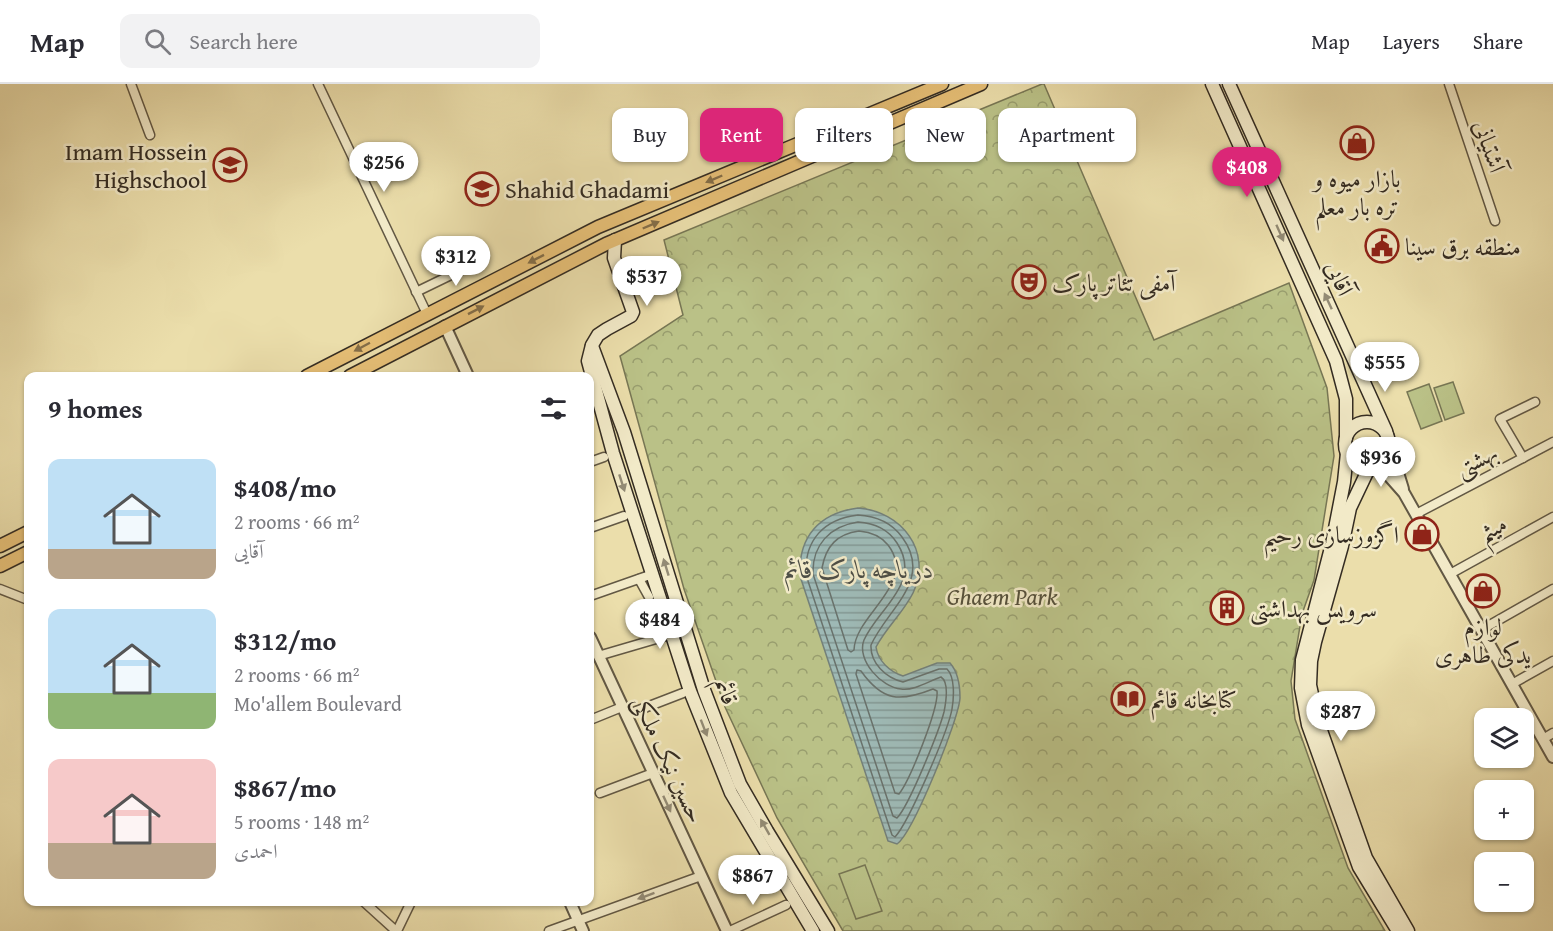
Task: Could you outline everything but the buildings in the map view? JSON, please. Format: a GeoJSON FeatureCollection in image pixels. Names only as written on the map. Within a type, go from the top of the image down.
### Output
{"type":"FeatureCollection","features":[{"type":"Feature","properties":{"kind":"main road"},"geometry":{"type":"LineString","coordinates":[[315,372],[598,227],[940,84]]}},
{"type":"Feature","properties":{"kind":"main road"},"geometry":{"type":"LineString","coordinates":[[358,372],[615,240],[981,84]]}},
{"type":"Feature","properties":{"kind":"main road","name":"آقایی"},"geometry":{"type":"LineString","coordinates":[[1212,84],[1336,362],[1346,399],[1346,438]]}},
{"type":"Feature","properties":{"kind":"main road","name":"آقایی"},"geometry":{"type":"LineString","coordinates":[[1229,84],[1386,431],[1388,440]]}},
{"type":"Feature","properties":{"kind":"main road"},"geometry":{"type":"LineString","coordinates":[[592,345],[598,335],[631,316],[633,312],[614,258],[615,240]]}},
{"type":"Feature","properties":{"kind":"main road","name":"قائم"},"geometry":{"type":"LineString","coordinates":[[591,372],[588,362],[592,345]]}},
{"type":"Feature","properties":{"kind":"main road","name":"قائم"},"geometry":{"type":"LineString","coordinates":[[592,345],[624,432],[704,690],[740,784],[828,931]]}},
{"type":"Feature","properties":{"kind":"main road","name":"قائم"},"geometry":{"type":"LineString","coordinates":[[594,384],[613,453],[701,721],[730,793],[813,931]]}},
{"type":"Feature","properties":{"kind":"main road"},"geometry":{"type":"LineString","coordinates":[[1398,931],[1359,867],[1308,725],[1302,702],[1302,660],[1337,545],[1350,508],[1370,466],[1382,459],[1388,447],[1388,440],[1381,428],[1368,422],[1354,427],[1346,438],[1347,453],[1337,545],[1311,661],[1310,685],[1313,706],[1366,858],[1408,931]]}},
{"type":"Feature","properties":{"kind":"main road"},"geometry":{"type":"LineString","coordinates":[[1347,453],[1356,463],[1370,466]]}},
{"type":"Feature","properties":{"kind":"main road"},"geometry":{"type":"LineString","coordinates":[[0,546],[24,534]]}},
{"type":"Feature","properties":{"kind":"main road"},"geometry":{"type":"LineString","coordinates":[[0,566],[24,554]]}},
{"type":"Feature","properties":{"kind":"street"},"geometry":{"type":"LineString","coordinates":[[130,84],[150,135]]}},
{"type":"Feature","properties":{"kind":"street"},"geometry":{"type":"LineString","coordinates":[[318,84],[427,314]]}},
{"type":"Feature","properties":{"kind":"street","name":"آشتیانی"},"geometry":{"type":"LineString","coordinates":[[1449,84],[1495,221]]}},
{"type":"Feature","properties":{"kind":"street"},"geometry":{"type":"LineString","coordinates":[[416,292],[484,259]]}},
{"type":"Feature","properties":{"kind":"street"},"geometry":{"type":"LineString","coordinates":[[445,326],[466,372]]}},
{"type":"Feature","properties":{"kind":"street","name":"بهشتی"},"geometry":{"type":"LineString","coordinates":[[1523,458],[1500,419],[1535,402]]}},
{"type":"Feature","properties":{"kind":"street","name":"آقایی"},"geometry":{"type":"LineString","coordinates":[[1388,440],[1404,493]]}},
{"type":"Feature","properties":{"kind":"street","name":"بهشتی"},"geometry":{"type":"LineString","coordinates":[[1416,514],[1553,442]]}},
{"type":"Feature","properties":{"kind":"street"},"geometry":{"type":"LineString","coordinates":[[594,461],[604,457]]}},
{"type":"Feature","properties":{"kind":"street","name":"آقایی"},"geometry":{"type":"LineString","coordinates":[[1370,466],[1389,476],[1404,493],[1553,757]]}},
{"type":"Feature","properties":{"kind":"street"},"geometry":{"type":"LineString","coordinates":[[594,527],[624,516]]}},
{"type":"Feature","properties":{"kind":"street","name":"میثم"},"geometry":{"type":"LineString","coordinates":[[1450,574],[1553,517]]}},
{"type":"Feature","properties":{"kind":"street"},"geometry":{"type":"LineString","coordinates":[[594,595],[643,578],[649,597]]}},
{"type":"Feature","properties":{"kind":"street"},"geometry":{"type":"LineString","coordinates":[[0,589],[24,598]]}},
{"type":"Feature","properties":{"kind":"street"},"geometry":{"type":"LineString","coordinates":[[1481,630],[1553,589]]}},
{"type":"Feature","properties":{"kind":"street"},"geometry":{"type":"LineString","coordinates":[[598,656],[663,637]]}},
{"type":"Feature","properties":{"kind":"street","name":"حسین نیک ملکی"},"geometry":{"type":"LineString","coordinates":[[594,646],[728,931]]}},
{"type":"Feature","properties":{"kind":"street"},"geometry":{"type":"LineString","coordinates":[[1512,684],[1553,661]]}},
{"type":"Feature","properties":{"kind":"street"},"geometry":{"type":"LineString","coordinates":[[594,719],[683,693]]}},
{"type":"Feature","properties":{"kind":"street"},"geometry":{"type":"LineString","coordinates":[[1543,739],[1553,733]]}},
{"type":"Feature","properties":{"kind":"street"},"geometry":{"type":"LineString","coordinates":[[600,793],[653,772]]}},
{"type":"Feature","properties":{"kind":"street"},"geometry":{"type":"LineString","coordinates":[[549,931],[701,876]]}},
{"type":"Feature","properties":{"kind":"street"},"geometry":{"type":"LineString","coordinates":[[728,931],[786,905]]}},
{"type":"Feature","properties":{"kind":"street"},"geometry":{"type":"LineString","coordinates":[[369,906],[397,931],[409,906]]}},
{"type":"Feature","properties":{"kind":"street"},"geometry":{"type":"LineString","coordinates":[[572,906],[583,931]]}},
{"type":"Feature","properties":{"kind":"green space","name":"Ghaem Park"},"geometry":{"type":"Polygon","coordinates":[[[1044,84],[1054,108],[998,108],[998,162],[1078,162],[1154,340],[1289,283],[1327,388],[1334,456],[1314,580],[1302,614],[1291,681],[1295,719],[1348,868],[1385,931],[843,931],[777,818],[725,707],[684,589],[620,356],[683,315],[664,240],[853,162],[893,162],[893,145],[905,141],[905,162],[986,162],[986,108],[984,108],[1044,84]]]}},
{"type":"Feature","properties":{"kind":"green space"},"geometry":{"type":"Polygon","coordinates":[[[1453,382],[1464,413],[1445,420],[1434,388],[1453,382]]]}},
{"type":"Feature","properties":{"kind":"green space"},"geometry":{"type":"Polygon","coordinates":[[[1429,384],[1442,421],[1421,429],[1407,392],[1429,384]]]}},
{"type":"Feature","properties":{"kind":"green space"},"geometry":{"type":"Polygon","coordinates":[[[865,865],[882,911],[856,919],[839,874],[865,865]]]}},
{"type":"Feature","properties":{"kind":"water","name":"دریاچه پارک قائم"},"geometry":{"type":"Polygon","coordinates":[[[858,508],[874,511],[900,525],[916,548],[919,562],[918,577],[913,593],[876,647],[879,657],[889,669],[903,676],[937,663],[950,663],[957,675],[960,689],[958,710],[934,775],[913,820],[897,844],[888,841],[800,576],[803,550],[814,529],[832,515],[858,508]]]}},
{"type":"Feature","properties":{"kind":"place","name":"بازار میوه و تره بار معلم"},"geometry":{"type":"Point","coordinates":[1357,143]}},
{"type":"Feature","properties":{"kind":"place","name":"Imam Hossein Highschool"},"geometry":{"type":"Point","coordinates":[230,165]}},
{"type":"Feature","properties":{"kind":"place","name":"Shahid Ghadami"},"geometry":{"type":"Point","coordinates":[482,189]}},
{"type":"Feature","properties":{"kind":"place","name":"منطقه برق سینا"},"geometry":{"type":"Point","coordinates":[1382,246]}},
{"type":"Feature","properties":{"kind":"place","name":"آمفی تئاتر پارک"},"geometry":{"type":"Point","coordinates":[1029,282]}},
{"type":"Feature","properties":{"kind":"place","name":"اگزوزسازی رحیم"},"geometry":{"type":"Point","coordinates":[1422,534]}},
{"type":"Feature","properties":{"kind":"place","name":"لوازم یدکی طاهری"},"geometry":{"type":"Point","coordinates":[1483,591]}},
{"type":"Feature","properties":{"kind":"place","name":"سرویس بهداشتی"},"geometry":{"type":"Point","coordinates":[1227,608]}},
{"type":"Feature","properties":{"kind":"place","name":"کتابخانه قائم"},"geometry":{"type":"Point","coordinates":[1128,699]}}]}
